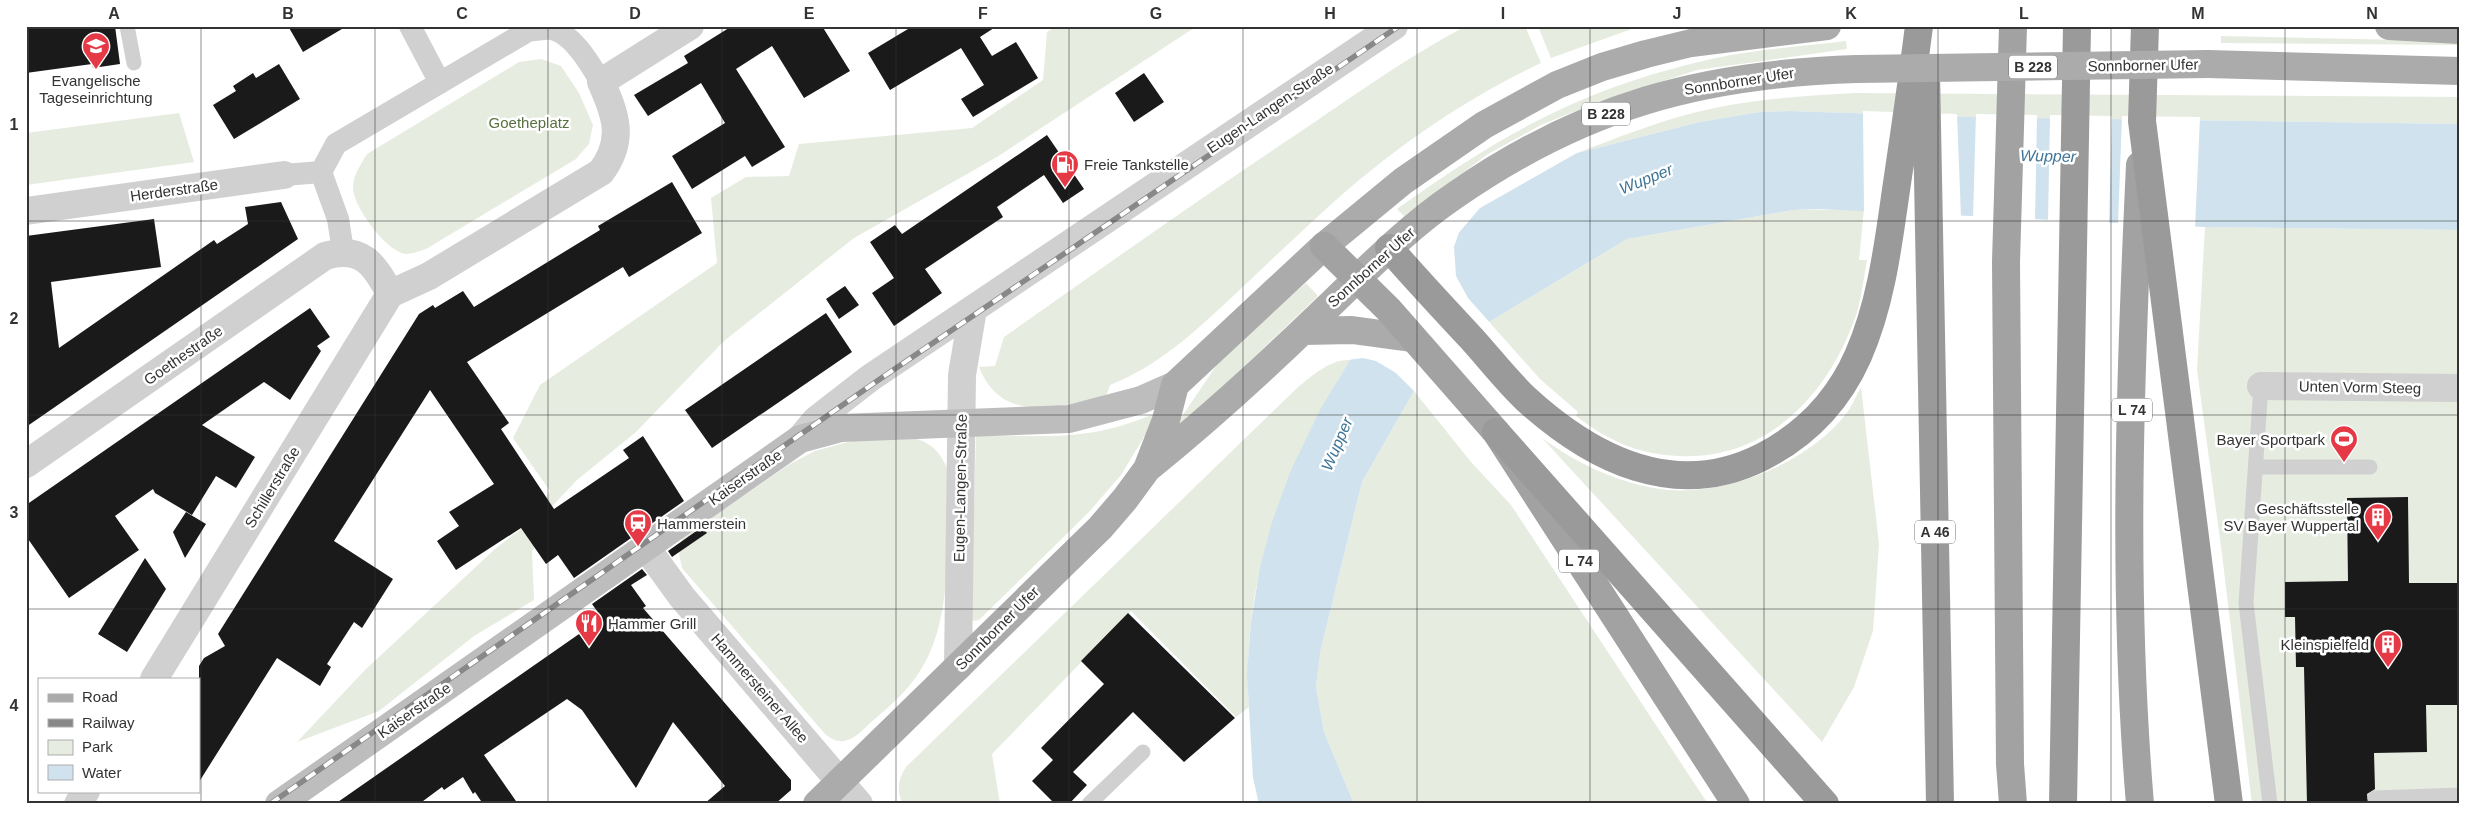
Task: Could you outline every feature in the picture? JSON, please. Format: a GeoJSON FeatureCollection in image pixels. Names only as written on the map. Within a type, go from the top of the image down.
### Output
{"type":"FeatureCollection","features":[{"type":"Feature","properties":{"kind":"highway"},"geometry":{"type":"LineString","coordinates":[[1389,248],[1525,398],[1559,426],[1592,449],[1626,465],[1655,472],[1682,475],[1710,473],[1743,465],[1783,446],[1806,429],[1825,409],[1843,384],[1857,358],[1867,332],[1886,260],[1919,79],[1919,26]]}},
{"type":"Feature","properties":{"kind":"highway","name":"A 46"},"geometry":{"type":"LineString","coordinates":[[1925,26],[1919,79],[1929,261],[1940,804]]}},
{"type":"Feature","properties":{"kind":"highway"},"geometry":{"type":"LineString","coordinates":[[2013,26],[2006,262],[2010,745],[2013,804]]}},
{"type":"Feature","properties":{"kind":"highway"},"geometry":{"type":"LineString","coordinates":[[2063,804],[2077,26]]}},
{"type":"Feature","properties":{"kind":"highway"},"geometry":{"type":"LineString","coordinates":[[2145,26],[2142,121],[2148,264],[2229,804]]}},
{"type":"Feature","properties":{"kind":"highway"},"geometry":{"type":"LineString","coordinates":[[1324,246],[1355,279],[1389,310],[1411,338],[1825,804]]}},
{"type":"Feature","properties":{"kind":"highway","name":"L 74"},"geometry":{"type":"LineString","coordinates":[[2140,804],[2131,653],[2128,556],[2148,264]]}},
{"type":"Feature","properties":{"kind":"highway","name":"L 74"},"geometry":{"type":"LineString","coordinates":[[1496,432],[1736,804]]}},
{"type":"Feature","properties":{"kind":"main road"},"geometry":{"type":"LineString","coordinates":[[1175,385],[1324,246],[1403,181],[1484,124],[1557,85],[1602,67],[1691,42],[1827,26]]}},
{"type":"Feature","properties":{"kind":"main road"},"geometry":{"type":"LineString","coordinates":[[2389,26],[2460,30]]}},
{"type":"Feature","properties":{"kind":"main road","name":"Sonnborner Ufer"},"geometry":{"type":"LineString","coordinates":[[1146,469],[1204,422],[1303,331],[1389,248],[1452,197],[1509,160],[1563,132],[1655,96],[1703,84],[1789,72],[1857,69],[2208,64],[2460,71]]}},
{"type":"Feature","properties":{"kind":"main road"},"geometry":{"type":"LineString","coordinates":[[1360,216],[1389,248]]}},
{"type":"Feature","properties":{"kind":"main road"},"geometry":{"type":"LineString","coordinates":[[1303,331],[1352,330],[1411,338]]}},
{"type":"Feature","properties":{"kind":"main road","name":"Sonnborner Ufer"},"geometry":{"type":"LineString","coordinates":[[817,804],[1100,528],[1126,499],[1146,469],[1166,420],[1175,385]]}},
{"type":"Feature","properties":{"kind":"main road","name":"Kaiserstraße"},"geometry":{"type":"LineString","coordinates":[[279,804],[800,439],[842,428],[1069,419],[1141,400],[1175,385]]}},
{"type":"Feature","properties":{"kind":"street"},"geometry":{"type":"LineString","coordinates":[[410,26],[440,83]]}},
{"type":"Feature","properties":{"kind":"street"},"geometry":{"type":"LineString","coordinates":[[601,82],[690,26]]}},
{"type":"Feature","properties":{"kind":"street","name":"Eugen-Langen-Straße"},"geometry":{"type":"LineString","coordinates":[[800,439],[816,420],[870,378],[1394,26]]}},
{"type":"Feature","properties":{"kind":"street"},"geometry":{"type":"LineString","coordinates":[[528,29],[552,29],[567,38],[587,59],[601,82],[614,111],[616,136],[612,157],[601,172],[429,276],[390,294],[380,274],[363,258],[343,251],[338,219],[321,172],[336,144],[440,83],[528,29]]}},
{"type":"Feature","properties":{"kind":"street","name":"Herderstraße"},"geometry":{"type":"LineString","coordinates":[[26,211],[284,175],[321,172]]}},
{"type":"Feature","properties":{"kind":"street","name":"Goethestraße"},"geometry":{"type":"LineString","coordinates":[[26,464],[325,256],[343,251]]}},
{"type":"Feature","properties":{"kind":"street","name":"Schillerstraße"},"geometry":{"type":"LineString","coordinates":[[155,678],[390,294]]}},
{"type":"Feature","properties":{"kind":"street","name":"Eugen-Langen-Straße"},"geometry":{"type":"LineString","coordinates":[[958,668],[962,375],[973,309]]}},
{"type":"Feature","properties":{"kind":"street","name":"Unten Vorm Steeg"},"geometry":{"type":"LineString","coordinates":[[2261,386],[2460,388]]}},
{"type":"Feature","properties":{"kind":"street","name":"Hammersteiner Allee"},"geometry":{"type":"LineString","coordinates":[[645,546],[682,597],[859,804]]}},
{"type":"Feature","properties":{"kind":"street"},"geometry":{"type":"LineString","coordinates":[[78,804],[85,792]]}},
{"type":"Feature","properties":{"kind":"lane"},"geometry":{"type":"LineString","coordinates":[[127,26],[134,63]]}},
{"type":"Feature","properties":{"kind":"lane"},"geometry":{"type":"LineString","coordinates":[[2261,386],[2246,603],[2270,804]]}},
{"type":"Feature","properties":{"kind":"lane"},"geometry":{"type":"LineString","coordinates":[[2256,466],[2370,467]]}},
{"type":"Feature","properties":{"kind":"lane"},"geometry":{"type":"LineString","coordinates":[[1089,804],[1143,752]]}},
{"type":"Feature","properties":{"kind":"lane"},"geometry":{"type":"LineString","coordinates":[[2375,798],[2460,795],[2456,804]]}},
{"type":"Feature","properties":{"kind":"green space"},"geometry":{"type":"Polygon","coordinates":[[[1056,26],[1197,26],[997,157],[854,238],[724,341],[636,432],[577,480],[541,518],[544,534],[532,551],[534,600],[474,636],[379,711],[297,742],[365,670],[495,549],[522,528],[541,507],[550,491],[513,438],[540,385],[717,263],[711,198],[746,177],[789,176],[799,144],[972,128],[1043,80],[1047,32],[1056,26]]]}},
{"type":"Feature","properties":{"kind":"green space"},"geometry":{"type":"Polygon","coordinates":[[[1466,26],[1525,26],[1541,63],[1455,110],[1401,147],[1326,209],[1190,335],[1144,368],[1110,385],[1106,396],[1051,407],[1033,407],[1017,405],[1002,398],[989,385],[979,367],[995,366],[1004,337],[1194,204],[1367,87],[1425,49],[1466,26]]]}},
{"type":"Feature","properties":{"kind":"green space"},"geometry":{"type":"Polygon","coordinates":[[[1538,26],[1640,26],[1551,58],[1538,26]]]}},
{"type":"Feature","properties":{"kind":"green space"},"geometry":{"type":"Polygon","coordinates":[[[2221,36],[2451,41],[2457,42],[2457,45],[2221,43],[2221,36]]]}},
{"type":"Feature","properties":{"kind":"green space"},"geometry":{"type":"Polygon","coordinates":[[[1846,41],[1847,49],[1697,70],[1596,103],[1543,124],[1488,154],[1404,216],[1397,209],[1433,183],[1504,139],[1540,119],[1615,87],[1656,73],[1717,58],[1846,41]]]}},
{"type":"Feature","properties":{"kind":"green space","name":"Goetheplatz"},"geometry":{"type":"Polygon","coordinates":[[[541,59],[561,66],[579,93],[593,125],[589,144],[576,159],[426,249],[406,254],[398,252],[390,246],[367,220],[354,194],[353,183],[367,154],[519,62],[541,59]]]}},
{"type":"Feature","properties":{"kind":"green space"},"geometry":{"type":"Polygon","coordinates":[[[1857,93],[2460,97],[2460,124],[1969,117],[1790,111],[1760,112],[1700,122],[1577,153],[1697,112],[1736,104],[1776,99],[1857,93]]]}},
{"type":"Feature","properties":{"kind":"green space"},"geometry":{"type":"Polygon","coordinates":[[[179,113],[194,162],[26,185],[26,133],[179,113]]]}},
{"type":"Feature","properties":{"kind":"green space"},"geometry":{"type":"Polygon","coordinates":[[[1864,209],[1859,260],[1867,260],[1861,297],[1847,337],[1834,364],[1798,410],[1776,428],[1751,442],[1723,452],[1693,456],[1664,455],[1636,449],[1607,436],[1576,416],[1578,412],[1540,379],[1489,322],[1627,239],[1793,210],[1864,209]]]}},
{"type":"Feature","properties":{"kind":"green space","name":"Bayer Sportpark"},"geometry":{"type":"Polygon","coordinates":[[[2205,227],[2460,230],[2460,804],[2252,804],[2222,554],[2197,370],[2205,227]]]}},
{"type":"Feature","properties":{"kind":"green space"},"geometry":{"type":"Polygon","coordinates":[[[1306,283],[1318,296],[1164,443],[1216,366],[1266,317],[1306,283]]]}},
{"type":"Feature","properties":{"kind":"green space"},"geometry":{"type":"Polygon","coordinates":[[[1343,360],[1350,360],[1305,442],[1287,483],[1272,526],[1260,569],[1252,614],[1248,659],[1249,707],[1236,717],[1131,611],[992,754],[1000,804],[903,804],[899,794],[899,785],[906,767],[1297,388],[1328,365],[1343,360]]]}},
{"type":"Feature","properties":{"kind":"green space"},"geometry":{"type":"Polygon","coordinates":[[[1861,387],[1879,544],[1873,631],[1854,687],[1822,742],[1542,438],[1583,464],[1629,482],[1660,489],[1710,488],[1762,474],[1787,462],[1809,448],[1829,432],[1846,414],[1861,387]]]}},
{"type":"Feature","properties":{"kind":"green space"},"geometry":{"type":"Polygon","coordinates":[[[1414,391],[1471,462],[1511,505],[1708,804],[1354,804],[1324,732],[1316,687],[1321,648],[1362,482],[1414,391]]]}},
{"type":"Feature","properties":{"kind":"green space"},"geometry":{"type":"Polygon","coordinates":[[[1159,412],[1121,475],[1089,512],[979,620],[973,621],[971,613],[976,436],[1054,436],[1085,433],[1123,425],[1159,412]]]}},
{"type":"Feature","properties":{"kind":"green space"},"geometry":{"type":"Polygon","coordinates":[[[863,438],[912,438],[932,446],[940,455],[947,468],[946,579],[943,607],[937,634],[927,659],[913,681],[898,698],[859,734],[848,740],[838,741],[825,734],[682,568],[679,554],[682,538],[790,464],[815,451],[863,438]]]}},
{"type":"Feature","properties":{"kind":"water","name":"Wupper"},"geometry":{"type":"Polygon","coordinates":[[[1790,111],[1969,117],[2460,124],[2460,230],[2205,227],[1820,209],[1793,210],[1627,239],[1489,322],[1414,391],[1362,482],[1321,648],[1316,687],[1324,732],[1354,804],[1259,804],[1253,778],[1247,673],[1251,622],[1260,567],[1272,522],[1291,470],[1321,408],[1350,360],[1480,208],[1577,153],[1700,122],[1760,112],[1790,111]]]}},
{"type":"Feature","properties":{"kind":"pier"},"geometry":{"type":"Polygon","coordinates":[[[1863,111],[1957,114],[1961,217],[1864,212],[1863,111]]]}},
{"type":"Feature","properties":{"kind":"pier"},"geometry":{"type":"Polygon","coordinates":[[[1976,114],[2037,115],[2035,221],[1973,218],[1976,114]]]}},
{"type":"Feature","properties":{"kind":"pier"},"geometry":{"type":"Polygon","coordinates":[[[2050,115],[2112,116],[2109,225],[2048,222],[2050,115]]]}},
{"type":"Feature","properties":{"kind":"pier"},"geometry":{"type":"Polygon","coordinates":[[[2122,116],[2200,117],[2195,229],[2118,225],[2122,116]]]}},
{"type":"Feature","properties":{"kind":"pier"},"geometry":{"type":"Polygon","coordinates":[[[1461,226],[1454,247],[1456,276],[1468,298],[1491,324],[1416,393],[1396,373],[1376,361],[1363,358],[1348,360],[1461,226]]]}},
{"type":"Feature","properties":{"kind":"building"},"geometry":{"type":"Polygon","coordinates":[[[26,26],[115,26],[120,64],[93,68],[92,64],[26,73],[26,26]]]}},
{"type":"Feature","properties":{"kind":"building"},"geometry":{"type":"Polygon","coordinates":[[[288,26],[347,26],[303,52],[288,26]]]}},
{"type":"Feature","properties":{"kind":"building"},"geometry":{"type":"Polygon","coordinates":[[[732,26],[822,26],[850,71],[804,98],[772,46],[736,69],[785,147],[752,167],[745,156],[692,189],[672,156],[725,123],[701,83],[648,116],[634,95],[688,63],[684,56],[732,26]]]}},
{"type":"Feature","properties":{"kind":"building"},"geometry":{"type":"Polygon","coordinates":[[[913,26],[997,26],[980,37],[992,56],[1016,42],[1038,78],[973,117],[961,99],[984,85],[961,48],[890,90],[868,53],[913,26]]]}},
{"type":"Feature","properties":{"kind":"building"},"geometry":{"type":"Polygon","coordinates":[[[279,64],[300,99],[234,139],[213,105],[236,91],[233,86],[253,73],[256,78],[279,64]]]}},
{"type":"Feature","properties":{"kind":"building"},"geometry":{"type":"Polygon","coordinates":[[[1144,73],[1164,102],[1134,122],[1115,93],[1144,73]]]}},
{"type":"Feature","properties":{"kind":"building"},"geometry":{"type":"Polygon","coordinates":[[[1047,135],[1084,189],[1063,203],[1044,175],[997,207],[1003,217],[925,269],[942,293],[894,326],[872,293],[894,278],[870,242],[895,225],[902,234],[1047,135]]]}},
{"type":"Feature","properties":{"kind":"building"},"geometry":{"type":"Polygon","coordinates":[[[672,182],[702,233],[629,277],[623,267],[467,362],[509,423],[501,429],[554,509],[629,458],[623,450],[643,436],[684,501],[574,578],[558,555],[546,564],[521,528],[456,570],[437,541],[459,526],[449,512],[494,484],[430,390],[334,541],[393,579],[362,628],[354,622],[327,664],[331,667],[320,686],[277,658],[200,780],[199,666],[204,658],[225,646],[218,634],[419,314],[433,305],[435,308],[463,291],[474,307],[600,230],[598,226],[672,182]]]}},
{"type":"Feature","properties":{"kind":"building"},"geometry":{"type":"Polygon","coordinates":[[[281,202],[298,239],[26,427],[26,236],[154,219],[161,267],[51,282],[59,348],[214,240],[217,244],[248,224],[245,207],[281,202]]]}},
{"type":"Feature","properties":{"kind":"building"},"geometry":{"type":"Polygon","coordinates":[[[845,286],[859,305],[839,319],[826,299],[845,286]]]}},
{"type":"Feature","properties":{"kind":"building"},"geometry":{"type":"Polygon","coordinates":[[[310,308],[330,337],[317,346],[321,351],[290,400],[264,382],[202,425],[255,457],[236,488],[216,476],[192,515],[155,493],[153,489],[115,516],[139,550],[69,598],[26,536],[26,505],[310,308]]]}},
{"type":"Feature","properties":{"kind":"building"},"geometry":{"type":"Polygon","coordinates":[[[826,313],[852,352],[712,448],[685,410],[826,313]]]}},
{"type":"Feature","properties":{"kind":"building"},"geometry":{"type":"Polygon","coordinates":[[[2408,497],[2409,583],[2460,583],[2460,705],[2426,705],[2427,752],[2374,753],[2375,789],[2367,794],[2368,804],[2307,804],[2304,667],[2296,667],[2295,617],[2285,617],[2285,582],[2348,581],[2347,498],[2408,497]]]}},
{"type":"Feature","properties":{"kind":"building"},"geometry":{"type":"Polygon","coordinates":[[[186,512],[206,524],[185,558],[173,532],[186,512]]]}},
{"type":"Feature","properties":{"kind":"building"},"geometry":{"type":"Polygon","coordinates":[[[702,527],[707,533],[672,557],[668,551],[702,527]]]}},
{"type":"Feature","properties":{"kind":"building"},"geometry":{"type":"Polygon","coordinates":[[[145,558],[166,589],[127,652],[98,634],[145,558]]]}},
{"type":"Feature","properties":{"kind":"building"},"geometry":{"type":"Polygon","coordinates":[[[642,569],[647,575],[631,585],[646,606],[643,608],[791,780],[791,790],[775,804],[704,804],[725,786],[673,722],[636,788],[582,710],[567,699],[484,755],[518,804],[483,804],[475,792],[473,794],[463,777],[444,790],[442,787],[419,804],[335,804],[602,618],[592,604],[642,569]]]}},
{"type":"Feature","properties":{"kind":"building"},"geometry":{"type":"Polygon","coordinates":[[[1128,613],[1235,718],[1184,762],[1133,712],[1073,772],[1087,785],[1069,804],[1055,804],[1032,781],[1053,760],[1041,748],[1104,684],[1081,661],[1128,613]]]}},
{"type":"Feature","properties":{"kind":"railway"},"geometry":{"type":"LineString","coordinates":[[270,804],[880,379],[1399,26]]}},
{"type":"Feature","properties":{"kind":"place","name":"Evangelische Tageseinrichtung"},"geometry":{"type":"Point","coordinates":[96,70]}},
{"type":"Feature","properties":{"kind":"place","name":"Freie Tankstelle"},"geometry":{"type":"Point","coordinates":[1065,188]}},
{"type":"Feature","properties":{"kind":"place","name":"Bayer Sportpark"},"geometry":{"type":"Point","coordinates":[2344,463]}},
{"type":"Feature","properties":{"kind":"place","name":"Geschäftsstelle SV Bayer Wuppertal"},"geometry":{"type":"Point","coordinates":[2378,541]}},
{"type":"Feature","properties":{"kind":"place","name":"Hammerstein"},"geometry":{"type":"Point","coordinates":[638,547]}},
{"type":"Feature","properties":{"kind":"place","name":"Hammer Grill"},"geometry":{"type":"Point","coordinates":[589,647]}},
{"type":"Feature","properties":{"kind":"place","name":"Kleinspielfeld"},"geometry":{"type":"Point","coordinates":[2388,668]}}]}
